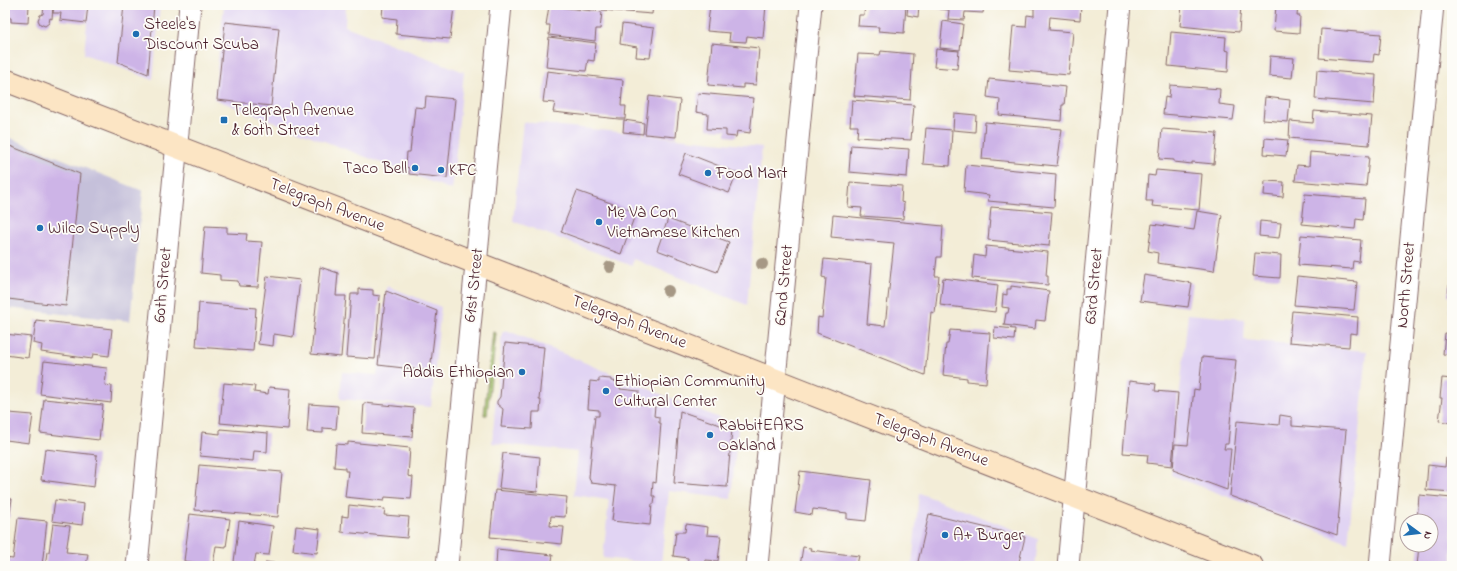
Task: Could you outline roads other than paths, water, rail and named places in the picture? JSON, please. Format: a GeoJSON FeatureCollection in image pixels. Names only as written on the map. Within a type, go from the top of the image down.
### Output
{"type":"FeatureCollection","features":[{"type":"Feature","properties":{"kind":"main road","name":"Telegraph Avenue"},"geometry":{"type":"LineString","coordinates":[[5,80],[476,262],[1252,566]]}},
{"type":"Feature","properties":{"kind":"street","name":"60th Street"},"geometry":{"type":"LineString","coordinates":[[138,566],[190,5]]}},
{"type":"Feature","properties":{"kind":"street","name":"61st Street"},"geometry":{"type":"LineString","coordinates":[[447,566],[501,5]]}},
{"type":"Feature","properties":{"kind":"street","name":"62nd Street"},"geometry":{"type":"LineString","coordinates":[[757,566],[811,5]]}},
{"type":"Feature","properties":{"kind":"street","name":"63rd Street"},"geometry":{"type":"LineString","coordinates":[[1068,566],[1120,5]]}},
{"type":"Feature","properties":{"kind":"street","name":"North Street"},"geometry":{"type":"LineString","coordinates":[[1380,566],[1433,5]]}},
{"type":"Feature","properties":{"kind":"place","name":"Steele's Discount Scuba"},"geometry":{"type":"Point","coordinates":[136,34]}},
{"type":"Feature","properties":{"kind":"place","name":"Telegraph Avenue & 60th Street"},"geometry":{"type":"Point","coordinates":[224,120]}},
{"type":"Feature","properties":{"kind":"place","name":"Taco Bell"},"geometry":{"type":"Point","coordinates":[415,168]}},
{"type":"Feature","properties":{"kind":"place","name":"KFC"},"geometry":{"type":"Point","coordinates":[441,170]}},
{"type":"Feature","properties":{"kind":"place","name":"Food Mart"},"geometry":{"type":"Point","coordinates":[708,173]}},
{"type":"Feature","properties":{"kind":"place","name":"Mẹ Và Con Vietnamese Kitchen"},"geometry":{"type":"Point","coordinates":[599,222]}},
{"type":"Feature","properties":{"kind":"place","name":"Wilco Supply"},"geometry":{"type":"Point","coordinates":[40,228]}},
{"type":"Feature","properties":{"kind":"place","name":"Addis Ethiopian"},"geometry":{"type":"Point","coordinates":[522,372]}},
{"type":"Feature","properties":{"kind":"place","name":"Ethiopian Community Cultural Center"},"geometry":{"type":"Point","coordinates":[606,391]}},
{"type":"Feature","properties":{"kind":"place","name":"RabbitEARS Oakland"},"geometry":{"type":"Point","coordinates":[710,435]}},
{"type":"Feature","properties":{"kind":"place","name":"A+ Burger"},"geometry":{"type":"Point","coordinates":[945,535]}}]}
